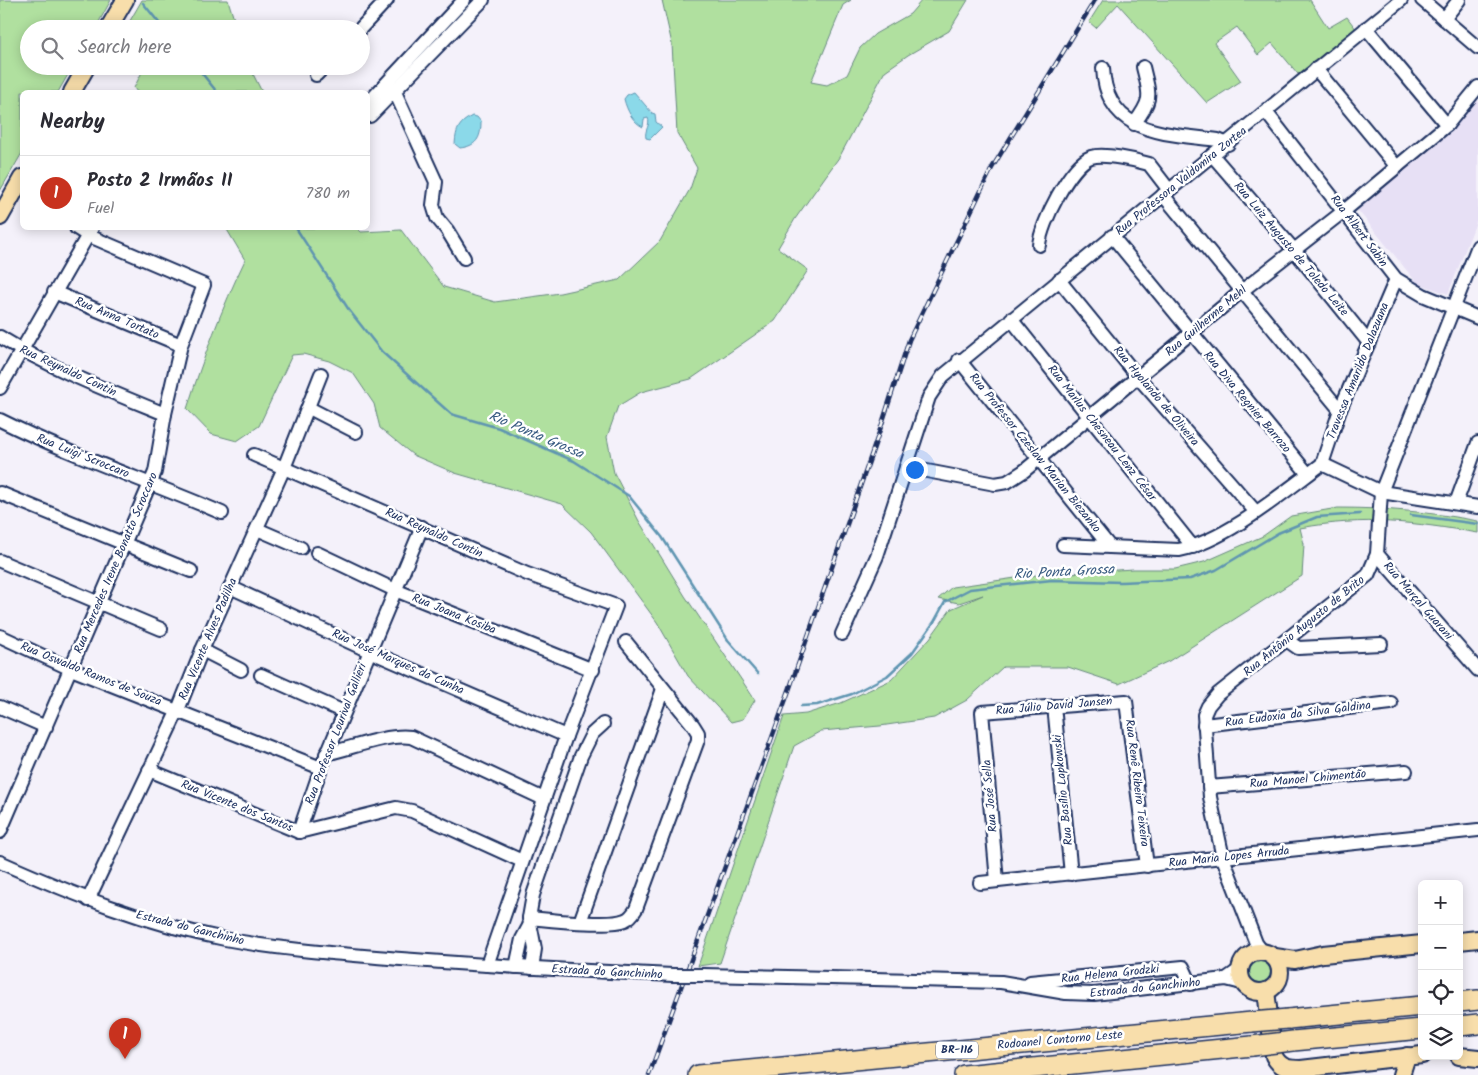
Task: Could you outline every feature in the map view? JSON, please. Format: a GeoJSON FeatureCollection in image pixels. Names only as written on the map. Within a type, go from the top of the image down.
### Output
{"type":"FeatureCollection","features":[{"type":"Feature","properties":{"kind":"highway"},"geometry":{"type":"LineString","coordinates":[[1463,1002],[1478,1000]]}},
{"type":"Feature","properties":{"kind":"highway","name":"Rodoanel Contorno Leste"},"geometry":{"type":"LineString","coordinates":[[698,1075],[1418,1006]]}},
{"type":"Feature","properties":{"kind":"highway"},"geometry":{"type":"LineString","coordinates":[[1463,1026],[1478,1024]]}},
{"type":"Feature","properties":{"kind":"highway","name":"Rodoanel Contorno Leste"},"geometry":{"type":"LineString","coordinates":[[964,1075],[1418,1030]]}},
{"type":"Feature","properties":{"kind":"main road"},"geometry":{"type":"LineString","coordinates":[[113,20],[125,0]]}},
{"type":"Feature","properties":{"kind":"main road"},"geometry":{"type":"LineString","coordinates":[[73,90],[82,75]]}},
{"type":"Feature","properties":{"kind":"main road"},"geometry":{"type":"LineString","coordinates":[[0,218],[20,188]]}},
{"type":"Feature","properties":{"kind":"main road"},"geometry":{"type":"LineString","coordinates":[[1463,941],[1478,939]]}},
{"type":"Feature","properties":{"kind":"main road"},"geometry":{"type":"LineString","coordinates":[[1262,951],[1278,962],[1280,975],[1275,985],[1266,991],[1252,991],[1236,977],[1244,959],[1262,951],[1296,960],[1323,954],[1418,944]]}},
{"type":"Feature","properties":{"kind":"main road"},"geometry":{"type":"LineString","coordinates":[[1280,975],[1298,967],[1385,948]]}},
{"type":"Feature","properties":{"kind":"main road"},"geometry":{"type":"LineString","coordinates":[[1266,991],[1274,1056],[1286,1068],[1301,1069],[1414,1055]]}},
{"type":"Feature","properties":{"kind":"main road"},"geometry":{"type":"LineString","coordinates":[[1401,1075],[1414,1055]]}},
{"type":"Feature","properties":{"kind":"main road"},"geometry":{"type":"LineString","coordinates":[[1463,1056],[1478,1058]]}},
{"type":"Feature","properties":{"kind":"street"},"geometry":{"type":"LineString","coordinates":[[368,20],[387,0]]}},
{"type":"Feature","properties":{"kind":"street"},"geometry":{"type":"LineString","coordinates":[[370,116],[483,0]]}},
{"type":"Feature","properties":{"kind":"street","name":"Rua Professora Valdomira Zortea"},"geometry":{"type":"LineString","coordinates":[[842,634],[877,556],[929,397],[943,376],[959,360],[1228,144],[1316,68],[1402,0]]}},
{"type":"Feature","properties":{"kind":"street"},"geometry":{"type":"LineString","coordinates":[[1422,0],[1478,48]]}},
{"type":"Feature","properties":{"kind":"street"},"geometry":{"type":"LineString","coordinates":[[1444,19],[1458,0]]}},
{"type":"Feature","properties":{"kind":"street"},"geometry":{"type":"LineString","coordinates":[[370,100],[461,1]]}},
{"type":"Feature","properties":{"kind":"street"},"geometry":{"type":"LineString","coordinates":[[1366,28],[1447,125]]}},
{"type":"Feature","properties":{"kind":"street"},"geometry":{"type":"LineString","coordinates":[[1134,124],[1147,107],[1150,95],[1144,67]]}},
{"type":"Feature","properties":{"kind":"street"},"geometry":{"type":"LineString","coordinates":[[1103,68],[1104,82],[1110,96],[1120,112],[1134,124],[1151,132],[1218,140],[1228,144]]}},
{"type":"Feature","properties":{"kind":"street"},"geometry":{"type":"LineString","coordinates":[[1316,68],[1397,167]]}},
{"type":"Feature","properties":{"kind":"street","name":"Rua Guilherme Mehl"},"geometry":{"type":"LineString","coordinates":[[906,467],[1002,484],[1038,460],[1243,290],[1397,167],[1447,125],[1478,87]]}},
{"type":"Feature","properties":{"kind":"street"},"geometry":{"type":"LineString","coordinates":[[395,92],[436,182],[433,205],[436,218],[447,230],[464,258]]}},
{"type":"Feature","properties":{"kind":"street","name":"Rua Albert Sabin"},"geometry":{"type":"LineString","coordinates":[[1266,112],[1396,280],[1478,318]]}},
{"type":"Feature","properties":{"kind":"street"},"geometry":{"type":"LineString","coordinates":[[1039,245],[1040,232],[1055,198],[1090,158],[1100,156],[1148,164],[1166,192],[1340,410]]}},
{"type":"Feature","properties":{"kind":"street","name":"Rua Luiz Augusto de Toledo Leite"},"geometry":{"type":"LineString","coordinates":[[1213,156],[1294,250],[1369,343]]}},
{"type":"Feature","properties":{"kind":"street"},"geometry":{"type":"LineString","coordinates":[[0,388],[90,231]]}},
{"type":"Feature","properties":{"kind":"street","name":"Rua Mercedes Irene Bonatto Scroccaro"},"geometry":{"type":"LineString","coordinates":[[0,832],[155,472],[165,414],[181,345],[204,285],[90,231]]}},
{"type":"Feature","properties":{"kind":"street","name":"Rua Diva Regnier Barrozo"},"geometry":{"type":"LineString","coordinates":[[1112,236],[1190,334],[1308,474]]}},
{"type":"Feature","properties":{"kind":"street","name":"Rua Antônio Augusto de Brito"},"geometry":{"type":"LineString","coordinates":[[1262,951],[1223,858],[1210,787],[1204,715],[1208,706],[1218,694],[1368,575],[1377,554],[1381,492],[1478,246]]}},
{"type":"Feature","properties":{"kind":"street","name":"Rua Hyolando de Oliveira"},"geometry":{"type":"LineString","coordinates":[[1059,280],[1138,377],[1255,511]]}},
{"type":"Feature","properties":{"kind":"street","name":"Travessa Amarildo Dalazuana"},"geometry":{"type":"LineString","coordinates":[[1322,464],[1340,410],[1396,280]]}},
{"type":"Feature","properties":{"kind":"street","name":"Rua Anna Tortato"},"geometry":{"type":"LineString","coordinates":[[54,292],[181,345]]}},
{"type":"Feature","properties":{"kind":"street","name":"Rua Marlus Chesneau Lenz César"},"geometry":{"type":"LineString","coordinates":[[1011,319],[1193,547]]}},
{"type":"Feature","properties":{"kind":"street","name":"Rua Reynaldo Contin"},"geometry":{"type":"LineString","coordinates":[[0,337],[22,350],[99,387],[165,414]]}},
{"type":"Feature","properties":{"kind":"street","name":"Rua Professor Czeslaw Marian Biezanko"},"geometry":{"type":"LineString","coordinates":[[959,360],[1038,460],[1110,546]]}},
{"type":"Feature","properties":{"kind":"street","name":"Rua Vicente Alves Padilha"},"geometry":{"type":"LineString","coordinates":[[88,900],[178,710],[202,650],[284,468],[321,374]]}},
{"type":"Feature","properties":{"kind":"street"},"geometry":{"type":"LineString","coordinates":[[309,408],[356,432]]}},
{"type":"Feature","properties":{"kind":"street","name":"Rua Luigi Scroccaro"},"geometry":{"type":"LineString","coordinates":[[0,420],[85,458],[151,482],[222,513]]}},
{"type":"Feature","properties":{"kind":"street"},"geometry":{"type":"LineString","coordinates":[[1456,503],[1478,443]]}},
{"type":"Feature","properties":{"kind":"street","name":"Rua Reynaldo Contin"},"geometry":{"type":"LineString","coordinates":[[254,455],[527,574],[616,606],[593,670]]}},
{"type":"Feature","properties":{"kind":"street"},"geometry":{"type":"LineString","coordinates":[[1063,545],[1179,550],[1193,547],[1228,530],[1322,464],[1381,492],[1478,507]]}},
{"type":"Feature","properties":{"kind":"street"},"geometry":{"type":"LineString","coordinates":[[0,493],[191,571]]}},
{"type":"Feature","properties":{"kind":"street","name":"Rua Professor Lourival Gallieri"},"geometry":{"type":"LineString","coordinates":[[299,832],[326,754],[422,527]]}},
{"type":"Feature","properties":{"kind":"street"},"geometry":{"type":"LineString","coordinates":[[256,529],[301,548]]}},
{"type":"Feature","properties":{"kind":"street","name":"Rua Joana Kosiba"},"geometry":{"type":"LineString","coordinates":[[317,553],[394,590],[593,670]]}},
{"type":"Feature","properties":{"kind":"street","name":"Rua Marçal Guarani"},"geometry":{"type":"LineString","coordinates":[[1377,554],[1478,670]]}},
{"type":"Feature","properties":{"kind":"street"},"geometry":{"type":"LineString","coordinates":[[0,561],[99,604],[161,628]]}},
{"type":"Feature","properties":{"kind":"street","name":"Rua José Marques da Cunha"},"geometry":{"type":"LineString","coordinates":[[230,587],[369,651],[566,736]]}},
{"type":"Feature","properties":{"kind":"street","name":"Rua Oswaldo Ramos de Souza"},"geometry":{"type":"LineString","coordinates":[[0,636],[71,669],[321,768]]}},
{"type":"Feature","properties":{"kind":"street"},"geometry":{"type":"LineString","coordinates":[[1288,640],[1298,648],[1381,644]]}},
{"type":"Feature","properties":{"kind":"street"},"geometry":{"type":"LineString","coordinates":[[529,922],[622,922],[630,917],[636,909],[698,740],[698,733],[693,725],[626,642]]}},
{"type":"Feature","properties":{"kind":"street"},"geometry":{"type":"LineString","coordinates":[[202,650],[241,670]]}},
{"type":"Feature","properties":{"kind":"street"},"geometry":{"type":"LineString","coordinates":[[487,965],[566,736],[593,670]]}},
{"type":"Feature","properties":{"kind":"street"},"geometry":{"type":"LineString","coordinates":[[261,675],[344,712]]}},
{"type":"Feature","properties":{"kind":"street"},"geometry":{"type":"LineString","coordinates":[[580,922],[663,689]]}},
{"type":"Feature","properties":{"kind":"street","name":"Rua Júlio David Jansen"},"geometry":{"type":"LineString","coordinates":[[982,712],[1126,701]]}},
{"type":"Feature","properties":{"kind":"street","name":"Rua Renê Ribeiro Teixeira"},"geometry":{"type":"LineString","coordinates":[[1126,701],[1147,866]]}},
{"type":"Feature","properties":{"kind":"street","name":"Rua Eudoxia da Silva Galdina"},"geometry":{"type":"LineString","coordinates":[[1204,725],[1391,703]]}},
{"type":"Feature","properties":{"kind":"street","name":"Rua Basílio Lapkowski"},"geometry":{"type":"LineString","coordinates":[[1054,706],[1071,874]]}},
{"type":"Feature","properties":{"kind":"street"},"geometry":{"type":"LineString","coordinates":[[0,707],[46,727]]}},
{"type":"Feature","properties":{"kind":"street","name":"Rua José Sella"},"geometry":{"type":"LineString","coordinates":[[982,712],[997,881]]}},
{"type":"Feature","properties":{"kind":"street"},"geometry":{"type":"LineString","coordinates":[[532,968],[528,939],[533,895],[581,756],[592,734],[603,724]]}},
{"type":"Feature","properties":{"kind":"street"},"geometry":{"type":"LineString","coordinates":[[326,754],[354,748],[389,737],[411,737],[544,799]]}},
{"type":"Feature","properties":{"kind":"street","name":"Rua Vicente dos Santos"},"geometry":{"type":"LineString","coordinates":[[149,770],[299,832],[396,808],[412,811],[522,861]]}},
{"type":"Feature","properties":{"kind":"street","name":"Rua Manoel Chimentão"},"geometry":{"type":"LineString","coordinates":[[1210,787],[1406,771]]}},
{"type":"Feature","properties":{"kind":"street","name":"Rua Maria Lopes Arruda"},"geometry":{"type":"LineString","coordinates":[[980,883],[1478,830]]}},
{"type":"Feature","properties":{"kind":"street","name":"Estrada do Ganchinho"},"geometry":{"type":"LineString","coordinates":[[0,862],[88,900],[198,933],[249,943],[316,952],[516,967],[673,975],[1019,983],[1066,993],[1094,994],[1191,984],[1236,977]]}},
{"type":"Feature","properties":{"kind":"street"},"geometry":{"type":"LineString","coordinates":[[516,967],[528,939]]}},
{"type":"Feature","properties":{"kind":"street","name":"Rua Helena Grodzki"},"geometry":{"type":"LineString","coordinates":[[1019,983],[1183,967],[1191,984]]}},
{"type":"Feature","properties":{"kind":"shaded area"},"geometry":{"type":"Polygon","coordinates":[[[1478,97],[1478,217],[1448,294],[1417,283],[1356,208],[1450,133],[1478,97]]]}},
{"type":"Feature","properties":{"kind":"green space"},"geometry":{"type":"Polygon","coordinates":[[[0,0],[111,0],[100,20],[20,20],[20,75],[68,75],[59,90],[20,90],[20,156],[0,191],[0,0]]]}},
{"type":"Feature","properties":{"kind":"green space"},"geometry":{"type":"Polygon","coordinates":[[[142,0],[228,0],[234,20],[130,20],[142,0]]]}},
{"type":"Feature","properties":{"kind":"green space"},"geometry":{"type":"Polygon","coordinates":[[[662,0],[851,0],[843,5],[811,82],[827,85],[847,75],[860,48],[875,34],[910,14],[922,0],[968,0],[949,31],[885,71],[840,156],[795,219],[778,248],[808,270],[775,321],[691,379],[641,392],[618,406],[607,437],[614,473],[639,521],[685,596],[755,700],[743,719],[731,722],[688,676],[657,622],[591,532],[562,504],[455,473],[413,455],[380,428],[374,404],[353,373],[329,361],[303,354],[292,355],[259,426],[237,441],[211,434],[187,409],[213,333],[245,260],[227,230],[359,230],[361,232],[401,230],[444,287],[495,302],[560,293],[619,280],[660,241],[690,189],[697,168],[677,133],[672,44],[662,0]]]}},
{"type":"Feature","properties":{"kind":"green space"},"geometry":{"type":"Polygon","coordinates":[[[1103,0],[1310,0],[1328,28],[1347,17],[1356,29],[1298,74],[1272,43],[1258,55],[1237,27],[1214,43],[1241,81],[1207,103],[1118,4],[1096,28],[1089,22],[1103,0]]]}},
{"type":"Feature","properties":{"kind":"green space"},"geometry":{"type":"Polygon","coordinates":[[[140,75],[254,75],[261,90],[136,90],[134,88],[140,75]]]}},
{"type":"Feature","properties":{"kind":"green space"},"geometry":{"type":"Polygon","coordinates":[[[1338,508],[1408,511],[1478,521],[1478,533],[1411,523],[1368,521],[1324,524],[1300,528],[1304,544],[1302,576],[1169,661],[1119,684],[1068,667],[1003,667],[967,700],[934,718],[880,726],[821,731],[794,746],[720,963],[698,966],[784,716],[806,714],[841,703],[891,680],[930,638],[951,609],[983,595],[959,603],[938,599],[952,587],[1037,575],[1133,569],[1175,569],[1204,562],[1263,536],[1291,516],[1338,508]]]}},
{"type":"Feature","properties":{"kind":"green space"},"geometry":{"type":"Polygon","coordinates":[[[1260,956],[1272,960],[1276,972],[1272,984],[1260,988],[1248,984],[1244,972],[1248,960],[1260,956]]]}},
{"type":"Feature","properties":{"kind":"water"},"geometry":{"type":"Polygon","coordinates":[[[634,92],[655,114],[656,122],[662,127],[650,139],[646,138],[648,118],[644,119],[643,127],[639,125],[631,116],[625,103],[624,99],[627,95],[634,92]]]}},
{"type":"Feature","properties":{"kind":"water"},"geometry":{"type":"Polygon","coordinates":[[[472,116],[477,117],[481,122],[479,137],[474,143],[460,148],[455,144],[457,130],[464,121],[472,116]]]}},
{"type":"Feature","properties":{"kind":"waterway","name":"Rio Ponta Grossa"},"geometry":{"type":"LineString","coordinates":[[143,3],[157,20]]}},
{"type":"Feature","properties":{"kind":"waterway","name":"Rio Ponta Grossa"},"geometry":{"type":"LineString","coordinates":[[203,75],[215,90]]}},
{"type":"Feature","properties":{"kind":"waterway","name":"Rio Ponta Grossa"},"geometry":{"type":"LineString","coordinates":[[297,230],[349,310],[382,352],[451,414],[499,428],[574,461],[629,496],[662,537],[728,640],[758,674]]}},
{"type":"Feature","properties":{"kind":"waterway","name":"Rio Ponta Grossa"},"geometry":{"type":"LineString","coordinates":[[801,706],[817,705],[852,694],[887,676],[912,653],[934,622],[945,602],[970,589],[1052,580],[1121,582],[1190,579],[1216,570],[1278,533],[1317,517],[1360,514]]}},
{"type":"Feature","properties":{"kind":"waterway","name":"Rio Ponta Grossa"},"geometry":{"type":"LineString","coordinates":[[1411,515],[1478,524]]}},
{"type":"Feature","properties":{"kind":"railway"},"geometry":{"type":"LineString","coordinates":[[649,1075],[786,699],[882,424],[909,340],[992,168],[1095,0]]}},
{"type":"Feature","properties":{"kind":"place","name":"Posto 2 Irmãos II"},"geometry":{"type":"Point","coordinates":[125,1059]}}]}
